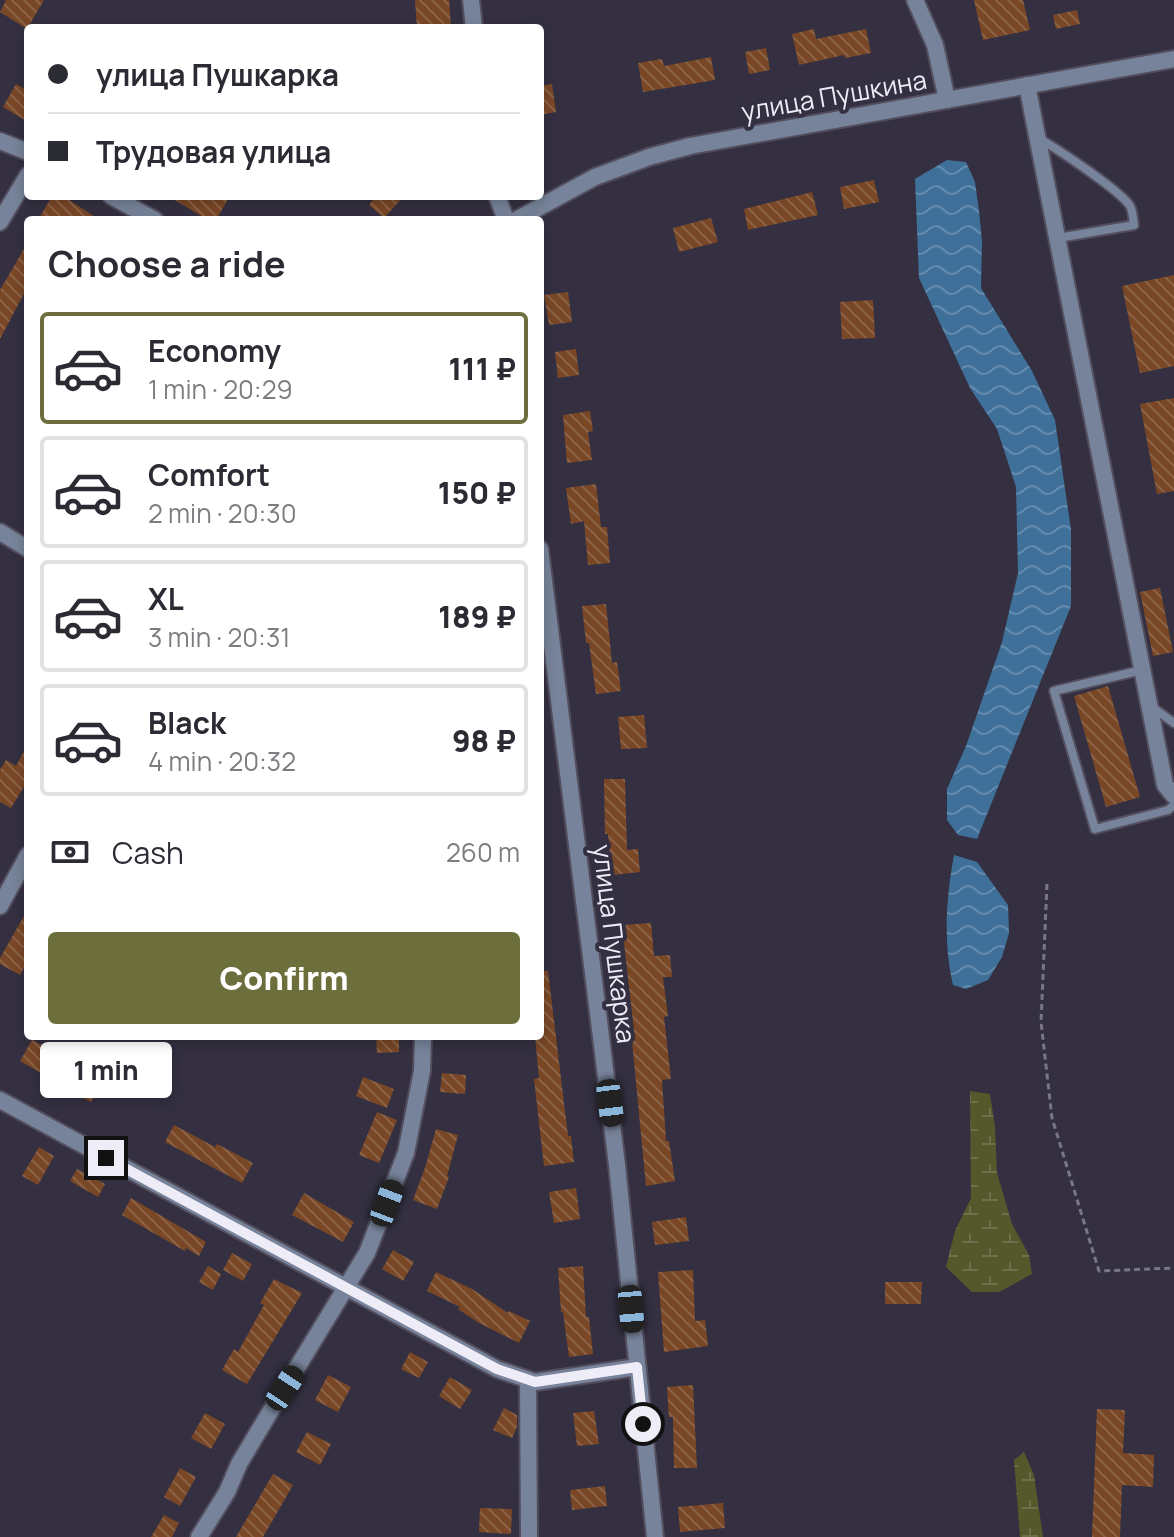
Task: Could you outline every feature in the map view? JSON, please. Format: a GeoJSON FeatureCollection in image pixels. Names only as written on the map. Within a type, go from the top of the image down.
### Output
{"type":"FeatureCollection","features":[{"type":"Feature","properties":{"kind":"street"},"geometry":{"type":"LineString","coordinates":[[471,0],[474,24]]}},
{"type":"Feature","properties":{"kind":"street"},"geometry":{"type":"LineString","coordinates":[[915,0],[935,45],[947,100]]}},
{"type":"Feature","properties":{"kind":"street","name":"улица Пушкина"},"geometry":{"type":"LineString","coordinates":[[523,216],[595,177],[690,146],[1174,59]]}},
{"type":"Feature","properties":{"kind":"street"},"geometry":{"type":"LineString","coordinates":[[1027,85],[1165,785],[1174,796]]}},
{"type":"Feature","properties":{"kind":"street"},"geometry":{"type":"LineString","coordinates":[[0,141],[24,150]]}},
{"type":"Feature","properties":{"kind":"street"},"geometry":{"type":"LineString","coordinates":[[0,222],[24,182]]}},
{"type":"Feature","properties":{"kind":"street"},"geometry":{"type":"LineString","coordinates":[[118,200],[148,216]]}},
{"type":"Feature","properties":{"kind":"street"},"geometry":{"type":"LineString","coordinates":[[0,532],[24,547]]}},
{"type":"Feature","properties":{"kind":"street","name":"улица Пушкарка"},"geometry":{"type":"LineString","coordinates":[[544,581],[617,1165],[655,1537]]}},
{"type":"Feature","properties":{"kind":"street"},"geometry":{"type":"LineString","coordinates":[[0,906],[24,862]]}},
{"type":"Feature","properties":{"kind":"street"},"geometry":{"type":"LineString","coordinates":[[199,1537],[227,1492],[239,1464],[367,1253],[406,1153],[422,1071],[423,1040]]}},
{"type":"Feature","properties":{"kind":"street"},"geometry":{"type":"LineString","coordinates":[[0,1100],[497,1369],[535,1382],[637,1367]]}},
{"type":"Feature","properties":{"kind":"street"},"geometry":{"type":"LineString","coordinates":[[528,1380],[529,1537]]}},
{"type":"Feature","properties":{"kind":"lane"},"geometry":{"type":"LineString","coordinates":[[1038,138],[1064,152],[1129,205],[1134,220],[1134,225],[1058,238]]}},
{"type":"Feature","properties":{"kind":"lane"},"geometry":{"type":"LineString","coordinates":[[1143,670],[1054,691],[1095,829],[1168,810],[1174,805]]}},
{"type":"Feature","properties":{"kind":"lane"},"geometry":{"type":"LineString","coordinates":[[1150,705],[1174,723]]}},
{"type":"Feature","properties":{"kind":"path"},"geometry":{"type":"LineString","coordinates":[[1047,884],[1041,1022],[1052,1118],[1099,1271],[1174,1268]]}},
{"type":"Feature","properties":{"kind":"green space"},"geometry":{"type":"Polygon","coordinates":[[[970,1091],[990,1094],[997,1173],[1012,1224],[1029,1255],[1032,1274],[999,1292],[972,1292],[946,1267],[955,1231],[971,1198],[970,1091]]]}},
{"type":"Feature","properties":{"kind":"green space"},"geometry":{"type":"Polygon","coordinates":[[[1024,1452],[1034,1475],[1043,1537],[1020,1537],[1014,1460],[1024,1452]]]}},
{"type":"Feature","properties":{"kind":"water"},"geometry":{"type":"Polygon","coordinates":[[[947,160],[966,162],[975,182],[982,241],[981,288],[1032,371],[1055,420],[1071,530],[1071,606],[977,839],[958,835],[947,820],[947,789],[966,746],[1002,642],[1018,573],[1016,487],[997,429],[970,388],[919,278],[915,179],[947,160]]]}},
{"type":"Feature","properties":{"kind":"water"},"geometry":{"type":"Polygon","coordinates":[[[954,855],[977,862],[1008,905],[1009,933],[1002,957],[988,980],[966,989],[953,985],[948,953],[948,904],[954,855]]]}},
{"type":"Feature","properties":{"kind":"building"},"geometry":{"type":"Polygon","coordinates":[[[6,0],[44,0],[30,24],[24,24],[24,27],[0,12],[6,0]]]}},
{"type":"Feature","properties":{"kind":"building"},"geometry":{"type":"Polygon","coordinates":[[[415,0],[449,0],[451,24],[417,24],[415,0]]]}},
{"type":"Feature","properties":{"kind":"building"},"geometry":{"type":"Polygon","coordinates":[[[974,0],[1023,0],[1030,30],[983,40],[974,0]]]}},
{"type":"Feature","properties":{"kind":"building"},"geometry":{"type":"Polygon","coordinates":[[[1077,10],[1080,24],[1056,29],[1053,15],[1077,10]]]}},
{"type":"Feature","properties":{"kind":"building"},"geometry":{"type":"Polygon","coordinates":[[[814,29],[816,39],[866,29],[871,53],[845,58],[844,55],[799,65],[792,34],[814,29]]]}},
{"type":"Feature","properties":{"kind":"building"},"geometry":{"type":"Polygon","coordinates":[[[766,48],[770,70],[749,74],[745,52],[766,48]]]}},
{"type":"Feature","properties":{"kind":"building"},"geometry":{"type":"Polygon","coordinates":[[[711,57],[715,80],[643,92],[638,63],[662,59],[664,66],[711,57]]]}},
{"type":"Feature","properties":{"kind":"building"},"geometry":{"type":"Polygon","coordinates":[[[16,84],[24,89],[24,120],[3,107],[16,84]]]}},
{"type":"Feature","properties":{"kind":"building"},"geometry":{"type":"Polygon","coordinates":[[[552,84],[556,112],[544,114],[544,85],[552,84]]]}},
{"type":"Feature","properties":{"kind":"building"},"geometry":{"type":"Polygon","coordinates":[[[874,180],[879,202],[844,209],[840,187],[874,180]]]}},
{"type":"Feature","properties":{"kind":"building"},"geometry":{"type":"Polygon","coordinates":[[[812,192],[818,215],[748,230],[744,209],[812,192]]]}},
{"type":"Feature","properties":{"kind":"building"},"geometry":{"type":"Polygon","coordinates":[[[50,200],[69,200],[94,216],[40,216],[50,200]]]}},
{"type":"Feature","properties":{"kind":"building"},"geometry":{"type":"Polygon","coordinates":[[[175,200],[228,200],[218,216],[201,216],[175,200]]]}},
{"type":"Feature","properties":{"kind":"building"},"geometry":{"type":"Polygon","coordinates":[[[373,200],[400,200],[386,216],[369,205],[373,200]]]}},
{"type":"Feature","properties":{"kind":"building"},"geometry":{"type":"Polygon","coordinates":[[[711,218],[718,242],[679,252],[673,228],[711,218]]]}},
{"type":"Feature","properties":{"kind":"building"},"geometry":{"type":"Polygon","coordinates":[[[24,249],[24,294],[0,339],[0,290],[24,249]]]}},
{"type":"Feature","properties":{"kind":"building"},"geometry":{"type":"Polygon","coordinates":[[[1174,275],[1174,366],[1140,373],[1122,286],[1174,275]]]}},
{"type":"Feature","properties":{"kind":"building"},"geometry":{"type":"Polygon","coordinates":[[[568,292],[572,322],[549,325],[544,295],[568,292]]]}},
{"type":"Feature","properties":{"kind":"building"},"geometry":{"type":"Polygon","coordinates":[[[873,300],[875,338],[842,339],[840,302],[873,300]]]}},
{"type":"Feature","properties":{"kind":"building"},"geometry":{"type":"Polygon","coordinates":[[[576,349],[579,375],[558,378],[555,352],[576,349]]]}},
{"type":"Feature","properties":{"kind":"building"},"geometry":{"type":"Polygon","coordinates":[[[1174,398],[1174,491],[1157,494],[1140,404],[1174,398]]]}},
{"type":"Feature","properties":{"kind":"building"},"geometry":{"type":"Polygon","coordinates":[[[590,411],[593,431],[588,432],[592,460],[567,463],[563,415],[590,411]]]}},
{"type":"Feature","properties":{"kind":"building"},"geometry":{"type":"Polygon","coordinates":[[[596,484],[601,527],[607,527],[610,563],[588,565],[584,521],[571,524],[566,488],[596,484]]]}},
{"type":"Feature","properties":{"kind":"building"},"geometry":{"type":"Polygon","coordinates":[[[1160,588],[1173,652],[1153,656],[1140,592],[1160,588]]]}},
{"type":"Feature","properties":{"kind":"building"},"geometry":{"type":"Polygon","coordinates":[[[606,604],[612,663],[617,662],[621,691],[596,694],[582,606],[606,604]]]}},
{"type":"Feature","properties":{"kind":"building"},"geometry":{"type":"Polygon","coordinates":[[[1108,686],[1140,797],[1106,807],[1074,696],[1108,686]]]}},
{"type":"Feature","properties":{"kind":"building"},"geometry":{"type":"Polygon","coordinates":[[[644,715],[647,748],[621,749],[618,717],[644,715]]]}},
{"type":"Feature","properties":{"kind":"building"},"geometry":{"type":"Polygon","coordinates":[[[24,751],[24,787],[11,808],[0,802],[0,770],[6,760],[16,766],[24,751]]]}},
{"type":"Feature","properties":{"kind":"building"},"geometry":{"type":"Polygon","coordinates":[[[604,779],[625,779],[627,850],[638,849],[640,872],[612,875],[608,834],[605,834],[604,779]]]}},
{"type":"Feature","properties":{"kind":"building"},"geometry":{"type":"Polygon","coordinates":[[[24,916],[24,968],[20,975],[0,964],[0,958],[24,916]]]}},
{"type":"Feature","properties":{"kind":"building"},"geometry":{"type":"Polygon","coordinates":[[[651,923],[654,956],[670,955],[672,977],[663,977],[671,1079],[662,1080],[666,1141],[669,1141],[675,1181],[646,1186],[632,1041],[635,1040],[622,925],[651,923]]]}},
{"type":"Feature","properties":{"kind":"building"},"geometry":{"type":"Polygon","coordinates":[[[544,971],[548,971],[568,1136],[571,1136],[574,1162],[544,1166],[534,1079],[539,1078],[535,1040],[544,1040],[544,971]]]}},
{"type":"Feature","properties":{"kind":"building"},"geometry":{"type":"Polygon","coordinates":[[[32,1040],[53,1051],[41,1073],[20,1061],[32,1040]]]}},
{"type":"Feature","properties":{"kind":"building"},"geometry":{"type":"Polygon","coordinates":[[[376,1040],[399,1040],[399,1052],[377,1053],[376,1040]]]}},
{"type":"Feature","properties":{"kind":"building"},"geometry":{"type":"Polygon","coordinates":[[[74,1070],[101,1084],[91,1102],[65,1088],[74,1070]]]}},
{"type":"Feature","properties":{"kind":"building"},"geometry":{"type":"Polygon","coordinates":[[[442,1073],[466,1075],[465,1094],[440,1092],[442,1073]]]}},
{"type":"Feature","properties":{"kind":"building"},"geometry":{"type":"Polygon","coordinates":[[[363,1077],[394,1089],[387,1108],[356,1096],[363,1077]]]}},
{"type":"Feature","properties":{"kind":"building"},"geometry":{"type":"Polygon","coordinates":[[[377,1112],[397,1120],[379,1163],[359,1155],[377,1112]]]}},
{"type":"Feature","properties":{"kind":"building"},"geometry":{"type":"Polygon","coordinates":[[[174,1125],[253,1163],[242,1183],[165,1142],[174,1125]]]}},
{"type":"Feature","properties":{"kind":"building"},"geometry":{"type":"Polygon","coordinates":[[[436,1129],[458,1135],[449,1177],[437,1209],[413,1200],[436,1129]]]}},
{"type":"Feature","properties":{"kind":"building"},"geometry":{"type":"Polygon","coordinates":[[[39,1147],[54,1156],[38,1185],[22,1176],[39,1147]]]}},
{"type":"Feature","properties":{"kind":"building"},"geometry":{"type":"Polygon","coordinates":[[[77,1169],[105,1184],[98,1197],[70,1181],[77,1169]]]}},
{"type":"Feature","properties":{"kind":"building"},"geometry":{"type":"Polygon","coordinates":[[[576,1188],[580,1219],[554,1223],[549,1192],[576,1188]]]}},
{"type":"Feature","properties":{"kind":"building"},"geometry":{"type":"Polygon","coordinates":[[[304,1193],[354,1222],[343,1242],[292,1215],[304,1193]]]}},
{"type":"Feature","properties":{"kind":"building"},"geometry":{"type":"Polygon","coordinates":[[[131,1198],[206,1242],[199,1256],[122,1215],[131,1198]]]}},
{"type":"Feature","properties":{"kind":"building"},"geometry":{"type":"Polygon","coordinates":[[[686,1217],[689,1241],[655,1245],[652,1222],[686,1217]]]}},
{"type":"Feature","properties":{"kind":"building"},"geometry":{"type":"Polygon","coordinates":[[[393,1250],[414,1262],[403,1281],[382,1269],[393,1250]]]}},
{"type":"Feature","properties":{"kind":"building"},"geometry":{"type":"Polygon","coordinates":[[[232,1253],[252,1264],[243,1281],[223,1270],[232,1253]]]}},
{"type":"Feature","properties":{"kind":"building"},"geometry":{"type":"Polygon","coordinates":[[[208,1266],[221,1274],[213,1290],[199,1282],[208,1266]]]}},
{"type":"Feature","properties":{"kind":"building"},"geometry":{"type":"Polygon","coordinates":[[[583,1266],[586,1317],[589,1317],[593,1354],[569,1357],[561,1312],[558,1268],[583,1266]]]}},
{"type":"Feature","properties":{"kind":"building"},"geometry":{"type":"Polygon","coordinates":[[[693,1270],[695,1321],[705,1320],[708,1346],[664,1352],[658,1272],[693,1270]]]}},
{"type":"Feature","properties":{"kind":"building"},"geometry":{"type":"Polygon","coordinates":[[[436,1272],[472,1289],[508,1313],[530,1321],[519,1343],[427,1291],[436,1272]]]}},
{"type":"Feature","properties":{"kind":"building"},"geometry":{"type":"Polygon","coordinates":[[[274,1279],[302,1293],[247,1384],[222,1370],[234,1349],[238,1352],[264,1305],[260,1303],[274,1279]]]}},
{"type":"Feature","properties":{"kind":"building"},"geometry":{"type":"Polygon","coordinates":[[[885,1282],[922,1282],[921,1304],[885,1304],[885,1282]]]}},
{"type":"Feature","properties":{"kind":"building"},"geometry":{"type":"Polygon","coordinates":[[[410,1352],[428,1362],[419,1378],[401,1369],[410,1352]]]}},
{"type":"Feature","properties":{"kind":"building"},"geometry":{"type":"Polygon","coordinates":[[[328,1375],[351,1387],[338,1412],[315,1400],[328,1375]]]}},
{"type":"Feature","properties":{"kind":"building"},"geometry":{"type":"Polygon","coordinates":[[[450,1377],[472,1390],[460,1409],[439,1396],[450,1377]]]}},
{"type":"Feature","properties":{"kind":"building"},"geometry":{"type":"Polygon","coordinates":[[[693,1385],[697,1468],[674,1468],[673,1417],[669,1417],[667,1387],[693,1385]]]}},
{"type":"Feature","properties":{"kind":"building"},"geometry":{"type":"Polygon","coordinates":[[[504,1408],[517,1415],[517,1427],[512,1438],[493,1430],[504,1408]]]}},
{"type":"Feature","properties":{"kind":"building"},"geometry":{"type":"Polygon","coordinates":[[[1097,1409],[1125,1410],[1123,1453],[1154,1455],[1153,1487],[1122,1485],[1120,1537],[1092,1537],[1097,1409]]]}},
{"type":"Feature","properties":{"kind":"building"},"geometry":{"type":"Polygon","coordinates":[[[594,1411],[599,1444],[577,1446],[573,1413],[594,1411]]]}},
{"type":"Feature","properties":{"kind":"building"},"geometry":{"type":"Polygon","coordinates":[[[205,1413],[225,1424],[211,1449],[191,1438],[205,1413]]]}},
{"type":"Feature","properties":{"kind":"building"},"geometry":{"type":"Polygon","coordinates":[[[307,1432],[331,1444],[320,1465],[296,1452],[307,1432]]]}},
{"type":"Feature","properties":{"kind":"building"},"geometry":{"type":"Polygon","coordinates":[[[180,1468],[196,1477],[180,1506],[164,1497],[180,1468]]]}},
{"type":"Feature","properties":{"kind":"building"},"geometry":{"type":"Polygon","coordinates":[[[273,1474],[293,1485],[263,1537],[236,1537],[273,1474]]]}},
{"type":"Feature","properties":{"kind":"building"},"geometry":{"type":"Polygon","coordinates":[[[605,1486],[607,1506],[572,1510],[570,1490],[605,1486]]]}},
{"type":"Feature","properties":{"kind":"building"},"geometry":{"type":"Polygon","coordinates":[[[723,1503],[725,1528],[680,1532],[678,1507],[723,1503]]]}},
{"type":"Feature","properties":{"kind":"building"},"geometry":{"type":"Polygon","coordinates":[[[480,1508],[512,1509],[511,1534],[479,1532],[480,1508]]]}},
{"type":"Feature","properties":{"kind":"building"},"geometry":{"type":"Polygon","coordinates":[[[164,1515],[179,1523],[172,1537],[151,1537],[164,1515]]]}},
{"type":"Feature","properties":{"kind":"route"},"geometry":{"type":"LineString","coordinates":[[106,1158],[497,1369],[535,1382],[637,1367],[643,1424]]}}]}
